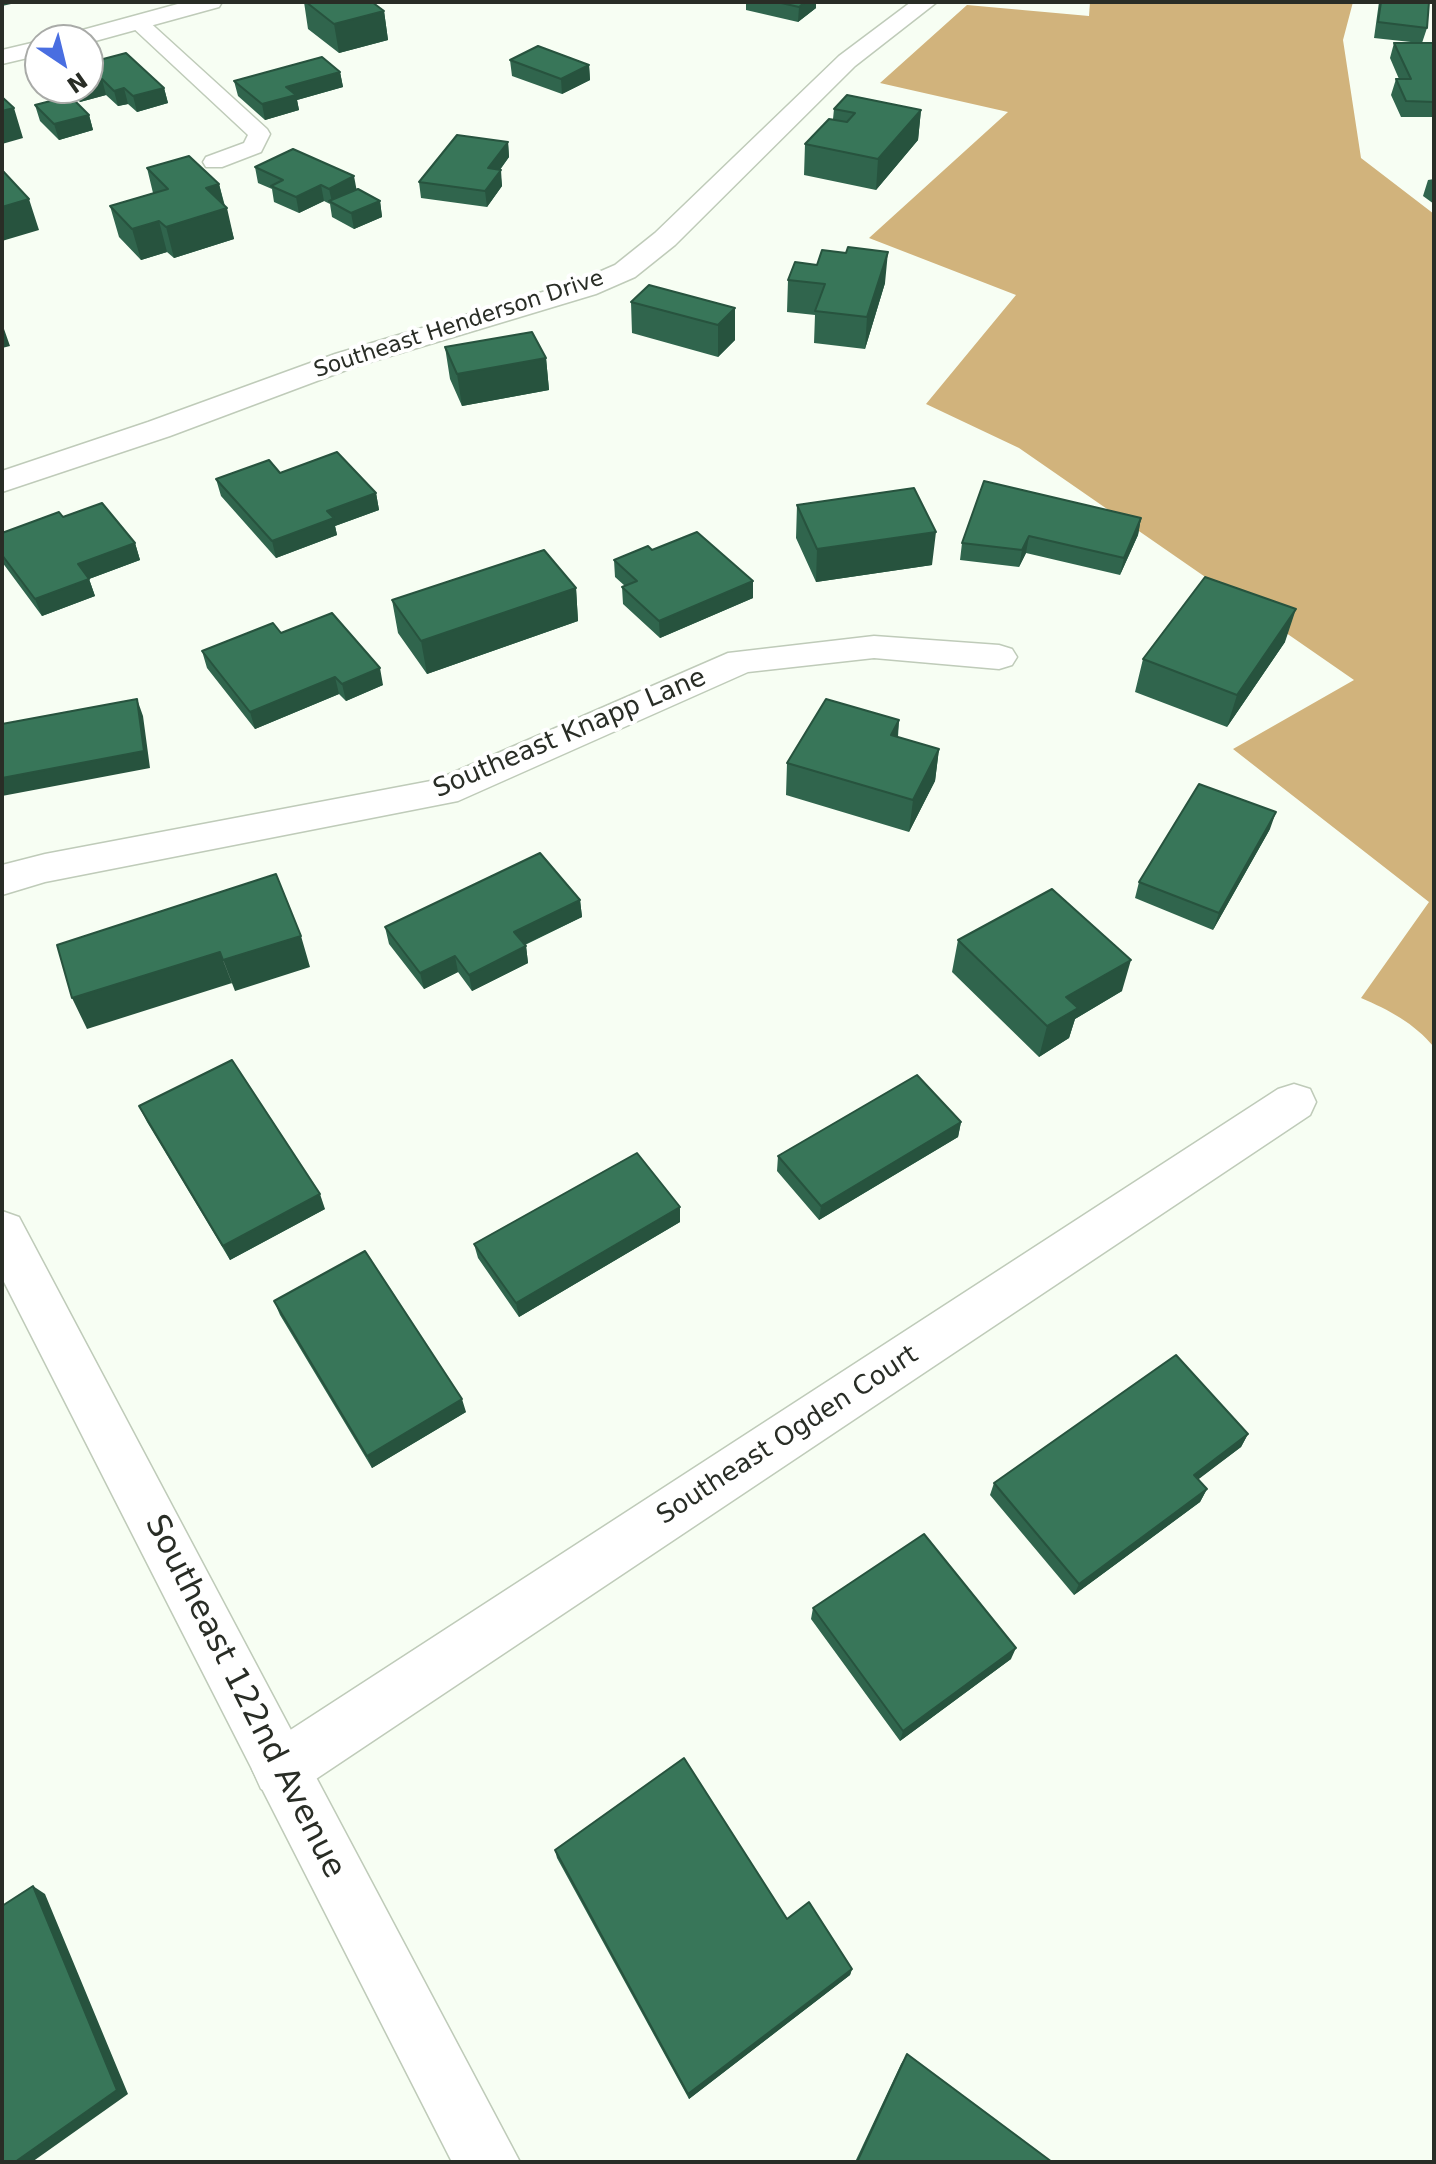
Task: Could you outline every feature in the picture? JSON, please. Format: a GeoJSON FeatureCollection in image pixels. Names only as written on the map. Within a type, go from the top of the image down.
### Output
{"type":"FeatureCollection","features":[{"type":"Feature","properties":{"kind":"street"},"geometry":{"type":"LineString","coordinates":[[104,31],[211,2]]}},
{"type":"Feature","properties":{"kind":"street","name":"Southeast Henderson Drive"},"geometry":{"type":"LineString","coordinates":[[2,482],[159,429],[346,360],[586,288],[625,271],[665,239],[847,61],[926,2]]}},
{"type":"Feature","properties":{"kind":"street"},"geometry":{"type":"LineString","coordinates":[[2,57],[24,52]]}},
{"type":"Feature","properties":{"kind":"street","name":"Southeast Knapp Lane"},"geometry":{"type":"LineString","coordinates":[[2,880],[45,868],[444,792],[741,661],[874,647],[999,657]]}},
{"type":"Feature","properties":{"kind":"street","name":"Southeast Ogden Court"},"geometry":{"type":"LineString","coordinates":[[281,1769],[1294,1102]]}},
{"type":"Feature","properties":{"kind":"street","name":"Southeast 122nd Avenue"},"geometry":{"type":"LineString","coordinates":[[2,1231],[487,2162]]}},
{"type":"Feature","properties":{"kind":"lane"},"geometry":{"type":"LineString","coordinates":[[138,22],[259,134],[253,147],[214,162]]}},
{"type":"Feature","properties":{"kind":"shaded area"},"geometry":{"type":"Polygon","coordinates":[[[1090,2],[1353,2],[1343,40],[1361,158],[1434,214],[1434,1047],[1400,1018],[1361,998],[1429,902],[1233,749],[1354,680],[1019,448],[926,404],[1016,295],[869,238],[1008,112],[880,83],[967,5],[1089,16],[1090,2]]]}},
{"type":"Feature","properties":{"kind":"building"},"geometry":{"type":"Polygon","coordinates":[[[306,2],[372,2],[384,11],[334,24],[306,2]]]}},
{"type":"Feature","properties":{"kind":"building"},"geometry":{"type":"Polygon","coordinates":[[[777,2],[805,2],[799,7],[777,2]]]}},
{"type":"Feature","properties":{"kind":"building"},"geometry":{"type":"Polygon","coordinates":[[[1381,2],[1429,2],[1427,28],[1378,22],[1381,2]]]}},
{"type":"Feature","properties":{"kind":"building"},"geometry":{"type":"Polygon","coordinates":[[[1394,43],[1434,43],[1434,102],[1406,101],[1396,79],[1411,79],[1394,43]]]}},
{"type":"Feature","properties":{"kind":"building"},"geometry":{"type":"Polygon","coordinates":[[[538,46],[589,65],[561,79],[510,60],[538,46]]]}},
{"type":"Feature","properties":{"kind":"building"},"geometry":{"type":"Polygon","coordinates":[[[126,53],[164,88],[133,96],[124,88],[114,91],[104,81],[104,59],[126,53]]]}},
{"type":"Feature","properties":{"kind":"building"},"geometry":{"type":"Polygon","coordinates":[[[322,57],[340,72],[286,87],[296,95],[262,104],[234,81],[322,57]]]}},
{"type":"Feature","properties":{"kind":"building"},"geometry":{"type":"Polygon","coordinates":[[[847,95],[921,110],[878,159],[805,144],[829,119],[847,122],[855,113],[834,109],[847,95]]]}},
{"type":"Feature","properties":{"kind":"building"},"geometry":{"type":"Polygon","coordinates":[[[2,97],[14,108],[2,111],[2,97]]]}},
{"type":"Feature","properties":{"kind":"building"},"geometry":{"type":"Polygon","coordinates":[[[78,104],[89,115],[54,124],[35,105],[78,104]]]}},
{"type":"Feature","properties":{"kind":"building"},"geometry":{"type":"Polygon","coordinates":[[[457,135],[508,142],[488,168],[501,170],[485,191],[419,182],[457,135]]]}},
{"type":"Feature","properties":{"kind":"building"},"geometry":{"type":"Polygon","coordinates":[[[293,149],[354,176],[329,189],[321,185],[296,197],[271,186],[283,180],[255,167],[293,149]]]}},
{"type":"Feature","properties":{"kind":"building"},"geometry":{"type":"Polygon","coordinates":[[[189,156],[219,184],[206,188],[227,208],[166,227],[159,221],[132,229],[110,206],[168,189],[147,168],[189,156]]]}},
{"type":"Feature","properties":{"kind":"building"},"geometry":{"type":"Polygon","coordinates":[[[2,170],[29,199],[2,207],[2,170]]]}},
{"type":"Feature","properties":{"kind":"building"},"geometry":{"type":"Polygon","coordinates":[[[358,189],[380,201],[351,213],[329,201],[358,189]]]}},
{"type":"Feature","properties":{"kind":"building"},"geometry":{"type":"Polygon","coordinates":[[[848,247],[888,252],[867,317],[815,311],[825,284],[788,280],[795,262],[817,265],[822,250],[846,253],[848,247]]]}},
{"type":"Feature","properties":{"kind":"building"},"geometry":{"type":"Polygon","coordinates":[[[649,285],[735,308],[718,325],[631,302],[649,285]]]}},
{"type":"Feature","properties":{"kind":"building"},"geometry":{"type":"Polygon","coordinates":[[[532,332],[546,358],[457,374],[445,347],[532,332]]]}},
{"type":"Feature","properties":{"kind":"building"},"geometry":{"type":"Polygon","coordinates":[[[337,452],[376,493],[327,511],[334,518],[272,541],[216,479],[269,460],[280,473],[337,452]]]}},
{"type":"Feature","properties":{"kind":"building"},"geometry":{"type":"Polygon","coordinates":[[[984,481],[1141,518],[1124,558],[1029,536],[1022,550],[962,543],[984,481]]]}},
{"type":"Feature","properties":{"kind":"building"},"geometry":{"type":"Polygon","coordinates":[[[914,488],[936,532],[817,549],[797,505],[914,488]]]}},
{"type":"Feature","properties":{"kind":"building"},"geometry":{"type":"Polygon","coordinates":[[[102,503],[135,543],[78,564],[89,579],[35,599],[2,555],[2,533],[59,512],[63,517],[102,503]]]}},
{"type":"Feature","properties":{"kind":"building"},"geometry":{"type":"Polygon","coordinates":[[[697,532],[753,581],[659,621],[622,587],[637,581],[614,560],[648,546],[652,550],[697,532]]]}},
{"type":"Feature","properties":{"kind":"building"},"geometry":{"type":"Polygon","coordinates":[[[544,550],[576,588],[421,641],[392,600],[544,550]]]}},
{"type":"Feature","properties":{"kind":"building"},"geometry":{"type":"Polygon","coordinates":[[[1205,577],[1296,609],[1237,695],[1143,659],[1205,577]]]}},
{"type":"Feature","properties":{"kind":"building"},"geometry":{"type":"Polygon","coordinates":[[[332,613],[380,668],[342,684],[335,677],[250,712],[202,651],[273,623],[281,633],[332,613]]]}},
{"type":"Feature","properties":{"kind":"building"},"geometry":{"type":"Polygon","coordinates":[[[137,699],[144,751],[2,778],[2,724],[137,699]]]}},
{"type":"Feature","properties":{"kind":"building"},"geometry":{"type":"Polygon","coordinates":[[[826,699],[899,720],[891,735],[939,749],[913,800],[787,763],[826,699]]]}},
{"type":"Feature","properties":{"kind":"building"},"geometry":{"type":"Polygon","coordinates":[[[1199,784],[1276,812],[1219,913],[1139,882],[1199,784]]]}},
{"type":"Feature","properties":{"kind":"building"},"geometry":{"type":"Polygon","coordinates":[[[540,853],[580,900],[514,932],[526,946],[469,975],[455,956],[420,973],[385,927],[540,853]]]}},
{"type":"Feature","properties":{"kind":"building"},"geometry":{"type":"Polygon","coordinates":[[[276,874],[301,936],[223,960],[220,952],[72,998],[57,945],[276,874]]]}},
{"type":"Feature","properties":{"kind":"building"},"geometry":{"type":"Polygon","coordinates":[[[1052,889],[1131,960],[1066,997],[1078,1008],[1047,1026],[958,940],[1052,889]]]}},
{"type":"Feature","properties":{"kind":"building"},"geometry":{"type":"Polygon","coordinates":[[[232,1060],[320,1194],[223,1246],[139,1106],[232,1060]]]}},
{"type":"Feature","properties":{"kind":"building"},"geometry":{"type":"Polygon","coordinates":[[[917,1075],[961,1122],[821,1206],[778,1156],[917,1075]]]}},
{"type":"Feature","properties":{"kind":"building"},"geometry":{"type":"Polygon","coordinates":[[[637,1153],[680,1207],[516,1303],[474,1244],[637,1153]]]}},
{"type":"Feature","properties":{"kind":"building"},"geometry":{"type":"Polygon","coordinates":[[[365,1251],[462,1399],[367,1456],[274,1301],[365,1251]]]}},
{"type":"Feature","properties":{"kind":"building"},"geometry":{"type":"Polygon","coordinates":[[[1176,1355],[1248,1434],[1194,1475],[1207,1489],[1079,1584],[994,1483],[1176,1355]]]}},
{"type":"Feature","properties":{"kind":"building"},"geometry":{"type":"Polygon","coordinates":[[[924,1534],[1016,1648],[903,1731],[813,1608],[924,1534]]]}},
{"type":"Feature","properties":{"kind":"building"},"geometry":{"type":"Polygon","coordinates":[[[684,1758],[787,1919],[809,1902],[852,1969],[688,2094],[555,1850],[684,1758]]]}},
{"type":"Feature","properties":{"kind":"building"},"geometry":{"type":"Polygon","coordinates":[[[33,1886],[117,2090],[15,2162],[2,2162],[2,1906],[33,1886]]]}},
{"type":"Feature","properties":{"kind":"building"},"geometry":{"type":"Polygon","coordinates":[[[907,2054],[1052,2162],[857,2162],[907,2054]]]}}]}
